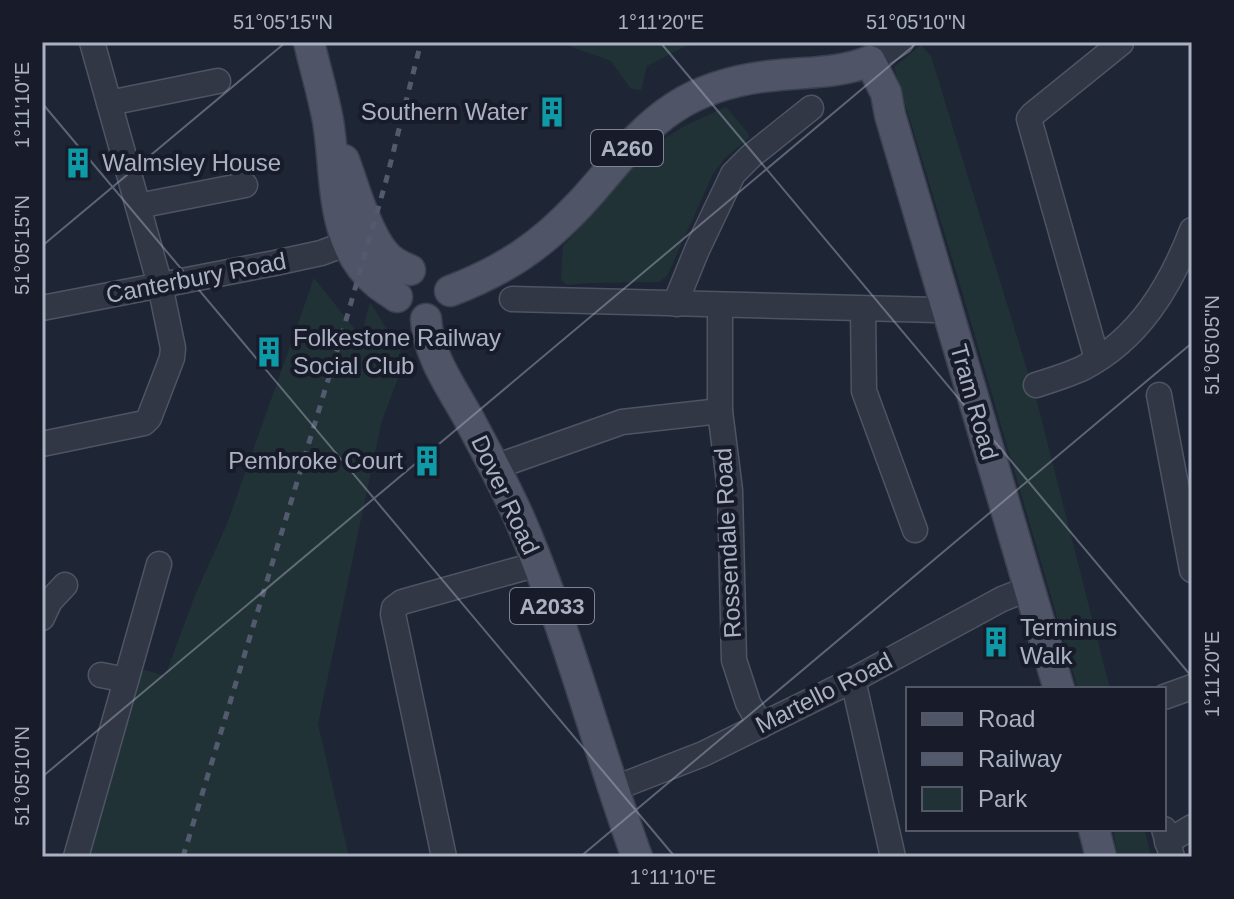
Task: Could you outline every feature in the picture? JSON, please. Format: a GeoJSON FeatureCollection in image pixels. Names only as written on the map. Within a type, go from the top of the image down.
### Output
{"type":"FeatureCollection","features":[{"type":"Feature","properties":{"kind":"main road"},"geometry":{"type":"LineString","coordinates":[[309,42],[328,121],[338,204],[348,243],[375,282],[403,283]]}},
{"type":"Feature","properties":{"kind":"main road","name":"A260"},"geometry":{"type":"LineString","coordinates":[[450,291],[510,264],[529,251],[582,201],[646,128],[677,106],[741,80],[837,70],[870,61]]}},
{"type":"Feature","properties":{"kind":"main road","name":"Tram Road"},"geometry":{"type":"LineString","coordinates":[[870,61],[886,93],[1058,687]]}},
{"type":"Feature","properties":{"kind":"main road","name":"Tram Road"},"geometry":{"type":"LineString","coordinates":[[837,70],[865,88],[890,115]]}},
{"type":"Feature","properties":{"kind":"main road"},"geometry":{"type":"LineString","coordinates":[[328,121],[368,223],[381,249],[395,264],[403,283],[404,311],[418,319],[426,319],[447,307],[448,282],[436,269],[418,266],[403,283]]}},
{"type":"Feature","properties":{"kind":"main road","name":"Dover Road"},"geometry":{"type":"LineString","coordinates":[[426,319],[427,336],[436,357],[495,467],[526,533],[585,697],[637,857]]}},
{"type":"Feature","properties":{"kind":"main road"},"geometry":{"type":"LineString","coordinates":[[1094,831],[1101,857]]}},
{"type":"Feature","properties":{"kind":"street"},"geometry":{"type":"LineString","coordinates":[[42,444],[144,423],[149,418],[172,358],[173,348],[160,285],[92,42]]}},
{"type":"Feature","properties":{"kind":"street"},"geometry":{"type":"LineString","coordinates":[[870,61],[901,42]]}},
{"type":"Feature","properties":{"kind":"street"},"geometry":{"type":"LineString","coordinates":[[1097,359],[1029,119],[1121,43]]}},
{"type":"Feature","properties":{"kind":"street"},"geometry":{"type":"LineString","coordinates":[[109,103],[218,81]]}},
{"type":"Feature","properties":{"kind":"street"},"geometry":{"type":"LineString","coordinates":[[677,304],[697,250],[733,174],[771,124],[811,108]]}},
{"type":"Feature","properties":{"kind":"street"},"geometry":{"type":"LineString","coordinates":[[138,206],[245,185]]}},
{"type":"Feature","properties":{"kind":"street"},"geometry":{"type":"LineString","coordinates":[[1036,385],[1079,370],[1130,335],[1145,318],[1179,263],[1192,230]]}},
{"type":"Feature","properties":{"kind":"street","name":"Canterbury Road"},"geometry":{"type":"LineString","coordinates":[[42,308],[306,256],[348,243]]}},
{"type":"Feature","properties":{"kind":"street"},"geometry":{"type":"LineString","coordinates":[[546,276],[546,300]]}},
{"type":"Feature","properties":{"kind":"street"},"geometry":{"type":"LineString","coordinates":[[512,299],[863,309],[947,308]]}},
{"type":"Feature","properties":{"kind":"street","name":"Rossendale Road"},"geometry":{"type":"LineString","coordinates":[[720,306],[720,411],[730,490],[734,660],[748,703],[761,726]]}},
{"type":"Feature","properties":{"kind":"street"},"geometry":{"type":"LineString","coordinates":[[863,309],[864,391],[915,530]]}},
{"type":"Feature","properties":{"kind":"street"},"geometry":{"type":"LineString","coordinates":[[1159,395],[1192,570]]}},
{"type":"Feature","properties":{"kind":"street"},"geometry":{"type":"LineString","coordinates":[[495,467],[622,422],[720,411]]}},
{"type":"Feature","properties":{"kind":"street"},"geometry":{"type":"LineString","coordinates":[[76,857],[159,564]]}},
{"type":"Feature","properties":{"kind":"street"},"geometry":{"type":"LineString","coordinates":[[444,857],[394,608],[402,602],[538,564]]}},
{"type":"Feature","properties":{"kind":"street","name":"Martello Road"},"geometry":{"type":"LineString","coordinates":[[613,789],[703,754],[853,680],[1002,599],[1030,588]]}},
{"type":"Feature","properties":{"kind":"street"},"geometry":{"type":"LineString","coordinates":[[101,675],[126,680]]}},
{"type":"Feature","properties":{"kind":"street"},"geometry":{"type":"LineString","coordinates":[[853,680],[893,857]]}},
{"type":"Feature","properties":{"kind":"street"},"geometry":{"type":"LineString","coordinates":[[1166,696],[1192,687]]}},
{"type":"Feature","properties":{"kind":"street"},"geometry":{"type":"LineString","coordinates":[[1168,843],[1192,827]]}},
{"type":"Feature","properties":{"kind":"green space"},"geometry":{"type":"Polygon","coordinates":[[[558,42],[701,42],[647,66],[641,90],[631,89],[611,61],[558,42]]]}},
{"type":"Feature","properties":{"kind":"green space"},"geometry":{"type":"Polygon","coordinates":[[[921,45],[931,56],[1037,402],[1109,687],[1077,687],[894,67],[921,45]]]}},
{"type":"Feature","properties":{"kind":"green space"},"geometry":{"type":"Polygon","coordinates":[[[726,107],[749,138],[725,158],[713,174],[667,276],[659,282],[567,285],[561,279],[563,246],[635,163],[684,126],[726,107]]]}},
{"type":"Feature","properties":{"kind":"green space"},"geometry":{"type":"Polygon","coordinates":[[[314,278],[361,337],[370,302],[405,359],[381,424],[318,724],[349,857],[86,857],[138,668],[165,676],[196,593],[227,524],[314,278]]]}},
{"type":"Feature","properties":{"kind":"green space"},"geometry":{"type":"Polygon","coordinates":[[[1113,831],[1145,831],[1149,857],[1118,857],[1113,831]]]}},
{"type":"Feature","properties":{"kind":"railway"},"geometry":{"type":"LineString","coordinates":[[183,857],[342,334],[386,181],[421,42]]}},
{"type":"Feature","properties":{"kind":"place","name":"Southern Water"},"geometry":{"type":"Point","coordinates":[552,112]}},
{"type":"Feature","properties":{"kind":"place","name":"Walmsley House"},"geometry":{"type":"Point","coordinates":[78,163]}},
{"type":"Feature","properties":{"kind":"place","name":"Folkestone Railway Social Club"},"geometry":{"type":"Point","coordinates":[269,352]}},
{"type":"Feature","properties":{"kind":"place","name":"Pembroke Court"},"geometry":{"type":"Point","coordinates":[427,461]}},
{"type":"Feature","properties":{"kind":"place","name":"Terminus Walk"},"geometry":{"type":"Point","coordinates":[996,642]}}]}
